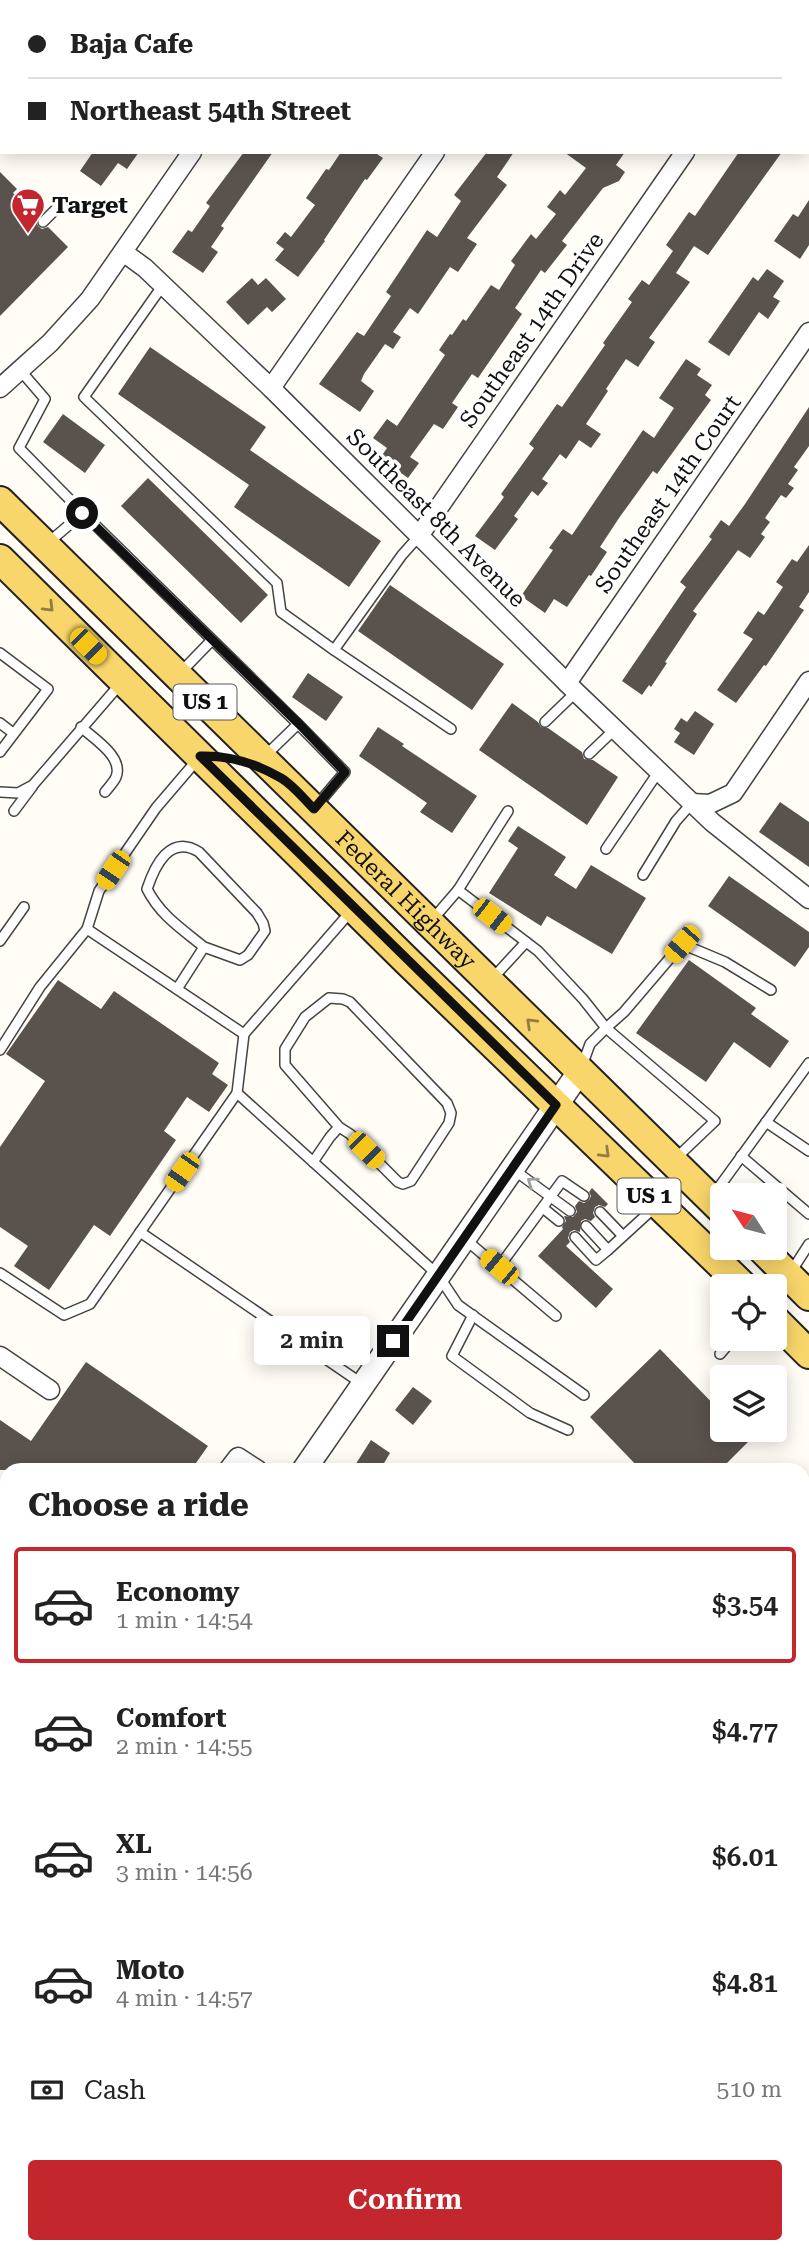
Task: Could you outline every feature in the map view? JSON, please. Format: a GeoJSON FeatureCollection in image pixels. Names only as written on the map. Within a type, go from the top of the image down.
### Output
{"type":"FeatureCollection","features":[{"type":"Feature","properties":{"kind":"main road","name":"Federal Highway"},"geometry":{"type":"LineString","coordinates":[[0,501],[710,1197]]}},
{"type":"Feature","properties":{"kind":"main road","name":"Federal Highway"},"geometry":{"type":"LineString","coordinates":[[0,560],[731,1274]]}},
{"type":"Feature","properties":{"kind":"main road"},"geometry":{"type":"LineString","coordinates":[[200,756],[219,756],[242,761],[283,779]]}},
{"type":"Feature","properties":{"kind":"main road"},"geometry":{"type":"LineString","coordinates":[[773,1260],[809,1296]]}},
{"type":"Feature","properties":{"kind":"street"},"geometry":{"type":"LineString","coordinates":[[0,388],[50,343],[90,299],[191,154]]}},
{"type":"Feature","properties":{"kind":"street"},"geometry":{"type":"LineString","coordinates":[[271,388],[434,154]]}},
{"type":"Feature","properties":{"kind":"street","name":"Southeast 14th Drive"},"geometry":{"type":"LineString","coordinates":[[419,536],[684,154]]}},
{"type":"Feature","properties":{"kind":"street","name":"Southeast 8th Avenue"},"geometry":{"type":"LineString","coordinates":[[123,252],[145,268],[271,388],[572,688],[712,822],[809,899]]}},
{"type":"Feature","properties":{"kind":"street","name":"Southeast 14th Court"},"geometry":{"type":"LineString","coordinates":[[572,688],[809,332]]}},
{"type":"Feature","properties":{"kind":"street"},"geometry":{"type":"LineString","coordinates":[[692,803],[710,804],[733,793],[809,681]]}},
{"type":"Feature","properties":{"kind":"street"},"geometry":{"type":"LineString","coordinates":[[309,1463],[580,1071]]}},
{"type":"Feature","properties":{"kind":"street"},"geometry":{"type":"LineString","coordinates":[[0,1356],[50,1390]]}},
{"type":"Feature","properties":{"kind":"street"},"geometry":{"type":"LineString","coordinates":[[233,1463],[238,1457],[247,1463]]}},
{"type":"Feature","properties":{"kind":"lane"},"geometry":{"type":"LineString","coordinates":[[43,222],[62,203]]}},
{"type":"Feature","properties":{"kind":"lane"},"geometry":{"type":"LineString","coordinates":[[163,285],[84,397],[276,583],[281,612],[451,729]]}},
{"type":"Feature","properties":{"kind":"lane"},"geometry":{"type":"LineString","coordinates":[[20,370],[45,399],[19,448],[345,772],[314,809]]}},
{"type":"Feature","properties":{"kind":"lane"},"geometry":{"type":"LineString","coordinates":[[46,545],[82,513]]}},
{"type":"Feature","properties":{"kind":"lane"},"geometry":{"type":"LineString","coordinates":[[334,649],[402,555],[419,536]]}},
{"type":"Feature","properties":{"kind":"lane"},"geometry":{"type":"LineString","coordinates":[[178,675],[212,640]]}},
{"type":"Feature","properties":{"kind":"lane"},"geometry":{"type":"LineString","coordinates":[[0,653],[48,688],[0,752]]}},
{"type":"Feature","properties":{"kind":"lane"},"geometry":{"type":"LineString","coordinates":[[14,811],[81,727],[123,680]]}},
{"type":"Feature","properties":{"kind":"lane"},"geometry":{"type":"LineString","coordinates":[[545,722],[572,688]]}},
{"type":"Feature","properties":{"kind":"lane"},"geometry":{"type":"LineString","coordinates":[[0,723],[13,733]]}},
{"type":"Feature","properties":{"kind":"lane"},"geometry":{"type":"LineString","coordinates":[[262,758],[299,724]]}},
{"type":"Feature","properties":{"kind":"lane"},"geometry":{"type":"LineString","coordinates":[[81,727],[112,755],[117,766],[116,777],[105,792]]}},
{"type":"Feature","properties":{"kind":"lane"},"geometry":{"type":"LineString","coordinates":[[589,754],[615,729]]}},
{"type":"Feature","properties":{"kind":"lane"},"geometry":{"type":"LineString","coordinates":[[0,1050],[40,987],[87,929],[99,891],[156,808],[200,756]]}},
{"type":"Feature","properties":{"kind":"lane"},"geometry":{"type":"LineString","coordinates":[[606,849],[659,771]]}},
{"type":"Feature","properties":{"kind":"lane"},"geometry":{"type":"LineString","coordinates":[[0,792],[18,793],[33,785]]}},
{"type":"Feature","properties":{"kind":"lane"},"geometry":{"type":"LineString","coordinates":[[643,874],[676,821],[692,803]]}},
{"type":"Feature","properties":{"kind":"lane"},"geometry":{"type":"LineString","coordinates":[[430,923],[458,890],[509,811]]}},
{"type":"Feature","properties":{"kind":"lane"},"geometry":{"type":"LineString","coordinates":[[180,845],[189,846],[199,852],[257,913],[265,931],[248,955],[240,960],[204,947],[170,920],[155,904],[148,889],[157,866],[170,850],[180,845]]}},
{"type":"Feature","properties":{"kind":"lane"},"geometry":{"type":"LineString","coordinates":[[458,890],[538,951],[606,1028],[715,1121],[673,1162]]}},
{"type":"Feature","properties":{"kind":"lane"},"geometry":{"type":"LineString","coordinates":[[0,941],[24,907]]}},
{"type":"Feature","properties":{"kind":"lane"},"geometry":{"type":"LineString","coordinates":[[0,1273],[64,1315],[90,1304],[237,1093],[244,1034],[354,908]]}},
{"type":"Feature","properties":{"kind":"lane"},"geometry":{"type":"LineString","coordinates":[[87,929],[244,1034]]}},
{"type":"Feature","properties":{"kind":"lane"},"geometry":{"type":"LineString","coordinates":[[489,982],[526,942]]}},
{"type":"Feature","properties":{"kind":"lane"},"geometry":{"type":"LineString","coordinates":[[580,1071],[590,1044],[624,1012],[682,944],[725,962],[771,990]]}},
{"type":"Feature","properties":{"kind":"lane"},"geometry":{"type":"LineString","coordinates":[[177,989],[204,947]]}},
{"type":"Feature","properties":{"kind":"lane"},"geometry":{"type":"LineString","coordinates":[[329,998],[350,1002],[447,1103],[451,1113],[449,1123],[411,1181],[403,1184],[350,1134],[339,1128],[285,1065],[285,1049],[305,1017],[329,998]]}},
{"type":"Feature","properties":{"kind":"lane"},"geometry":{"type":"LineString","coordinates":[[728,1183],[741,1156],[809,1063]]}},
{"type":"Feature","properties":{"kind":"lane"},"geometry":{"type":"LineString","coordinates":[[237,1093],[438,1275],[458,1305],[584,1395]]}},
{"type":"Feature","properties":{"kind":"lane"},"geometry":{"type":"LineString","coordinates":[[766,1122],[809,1152]]}},
{"type":"Feature","properties":{"kind":"lane"},"geometry":{"type":"LineString","coordinates":[[313,1162],[339,1128]]}},
{"type":"Feature","properties":{"kind":"lane"},"geometry":{"type":"LineString","coordinates":[[741,1156],[809,1214]]}},
{"type":"Feature","properties":{"kind":"lane"},"geometry":{"type":"LineString","coordinates":[[512,1168],[570,1211]]}},
{"type":"Feature","properties":{"kind":"lane"},"geometry":{"type":"LineString","coordinates":[[499,1267],[562,1181],[584,1196]]}},
{"type":"Feature","properties":{"kind":"lane"},"geometry":{"type":"LineString","coordinates":[[575,1237],[596,1260],[658,1204]]}},
{"type":"Feature","properties":{"kind":"lane"},"geometry":{"type":"LineString","coordinates":[[543,1208],[559,1221]]}},
{"type":"Feature","properties":{"kind":"lane"},"geometry":{"type":"LineString","coordinates":[[600,1212],[623,1236]]}},
{"type":"Feature","properties":{"kind":"lane"},"geometry":{"type":"LineString","coordinates":[[586,1226],[608,1250]]}},
{"type":"Feature","properties":{"kind":"lane"},"geometry":{"type":"LineString","coordinates":[[140,1232],[363,1384]]}},
{"type":"Feature","properties":{"kind":"lane"},"geometry":{"type":"LineString","coordinates":[[464,1238],[556,1316]]}},
{"type":"Feature","properties":{"kind":"lane"},"geometry":{"type":"LineString","coordinates":[[789,1276],[809,1244]]}},
{"type":"Feature","properties":{"kind":"lane"},"geometry":{"type":"LineString","coordinates":[[473,1315],[452,1356],[530,1413],[568,1430]]}},
{"type":"Feature","properties":{"kind":"building"},"geometry":{"type":"Polygon","coordinates":[[[92,154],[138,154],[127,169],[118,163],[101,186],[80,171],[92,154]]]}},
{"type":"Feature","properties":{"kind":"building"},"geometry":{"type":"Polygon","coordinates":[[[243,154],[272,154],[221,226],[224,228],[211,247],[218,252],[203,273],[172,252],[188,230],[192,232],[210,206],[206,203],[243,154]]]}},
{"type":"Feature","properties":{"kind":"building"},"geometry":{"type":"Polygon","coordinates":[[[340,154],[377,154],[383,158],[367,180],[365,179],[298,277],[275,260],[284,249],[276,243],[285,232],[291,237],[315,205],[306,198],[326,169],[329,170],[340,154]]]}},
{"type":"Feature","properties":{"kind":"building"},"geometry":{"type":"Polygon","coordinates":[[[485,154],[513,154],[497,177],[507,185],[467,238],[477,244],[458,272],[450,267],[418,314],[410,308],[393,332],[401,337],[393,349],[385,344],[364,374],[361,381],[374,391],[360,412],[319,384],[357,332],[364,336],[391,296],[386,292],[427,230],[437,237],[461,201],[454,195],[485,154]]]}},
{"type":"Feature","properties":{"kind":"building"},"geometry":{"type":"Polygon","coordinates":[[[567,154],[624,154],[616,165],[625,172],[619,181],[603,188],[562,241],[567,245],[545,273],[541,270],[515,308],[522,314],[478,378],[472,374],[452,403],[458,407],[443,429],[434,424],[410,457],[419,463],[408,478],[380,458],[387,448],[373,438],[387,419],[397,426],[445,355],[439,350],[450,334],[452,335],[463,319],[466,321],[491,285],[499,290],[515,265],[511,261],[531,234],[536,239],[556,214],[547,207],[560,190],[565,195],[586,168],[567,154]]]}},
{"type":"Feature","properties":{"kind":"building"},"geometry":{"type":"Polygon","coordinates":[[[738,154],[781,154],[708,255],[694,246],[676,273],[690,282],[649,338],[655,342],[638,367],[626,359],[606,389],[608,391],[586,424],[601,434],[591,448],[579,440],[566,459],[560,454],[542,479],[548,483],[538,496],[532,491],[514,516],[518,519],[495,550],[475,536],[504,497],[501,494],[534,448],[529,444],[557,404],[562,407],[605,345],[603,343],[632,302],[628,299],[642,280],[649,285],[673,251],[666,245],[689,212],[695,216],[738,154]]]}},
{"type":"Feature","properties":{"kind":"building","name":"Target"},"geometry":{"type":"Polygon","coordinates":[[[0,172],[17,189],[13,193],[38,217],[38,226],[42,229],[48,227],[68,247],[0,316],[0,172]]]}},
{"type":"Feature","properties":{"kind":"building"},"geometry":{"type":"Polygon","coordinates":[[[809,200],[809,245],[800,259],[774,241],[793,214],[798,217],[809,200]]]}},
{"type":"Feature","properties":{"kind":"building"},"geometry":{"type":"Polygon","coordinates":[[[767,269],[784,281],[773,297],[780,301],[768,319],[759,312],[729,356],[708,342],[753,277],[758,281],[767,269]]]}},
{"type":"Feature","properties":{"kind":"building"},"geometry":{"type":"Polygon","coordinates":[[[252,278],[258,285],[266,278],[286,299],[272,312],[267,307],[248,325],[226,302],[252,278]]]}},
{"type":"Feature","properties":{"kind":"building"},"geometry":{"type":"Polygon","coordinates":[[[150,347],[266,427],[250,450],[381,541],[349,587],[234,507],[249,485],[118,394],[150,347]]]}},
{"type":"Feature","properties":{"kind":"building"},"geometry":{"type":"Polygon","coordinates":[[[686,359],[701,369],[697,375],[712,385],[705,395],[711,400],[657,474],[653,471],[619,518],[600,547],[607,552],[567,607],[554,599],[545,613],[521,596],[553,550],[549,548],[563,529],[572,535],[643,430],[654,438],[674,408],[659,398],[686,359]]]}},
{"type":"Feature","properties":{"kind":"building"},"geometry":{"type":"Polygon","coordinates":[[[809,407],[809,446],[794,467],[798,470],[788,484],[794,488],[786,498],[781,495],[765,518],[770,522],[761,534],[765,537],[750,558],[738,550],[693,611],[697,614],[651,687],[649,685],[642,695],[622,681],[686,587],[680,582],[712,539],[709,537],[721,520],[729,526],[809,407]]]}},
{"type":"Feature","properties":{"kind":"building"},"geometry":{"type":"Polygon","coordinates":[[[63,414],[105,445],[85,473],[43,442],[63,414]]]}},
{"type":"Feature","properties":{"kind":"building"},"geometry":{"type":"Polygon","coordinates":[[[148,478],[268,595],[241,623],[121,506],[148,478]]]}},
{"type":"Feature","properties":{"kind":"building"},"geometry":{"type":"Polygon","coordinates":[[[809,545],[809,592],[799,607],[804,610],[766,666],[764,665],[736,703],[717,690],[753,639],[743,633],[758,611],[764,615],[783,587],[776,582],[792,559],[797,562],[809,545]]]}},
{"type":"Feature","properties":{"kind":"building"},"geometry":{"type":"Polygon","coordinates":[[[390,585],[504,664],[472,710],[358,631],[390,585]]]}},
{"type":"Feature","properties":{"kind":"building"},"geometry":{"type":"Polygon","coordinates":[[[308,673],[343,697],[326,721],[292,697],[308,673]]]}},
{"type":"Feature","properties":{"kind":"building"},"geometry":{"type":"Polygon","coordinates":[[[512,703],[541,727],[548,728],[582,752],[584,759],[593,760],[618,777],[587,825],[479,750],[512,703]]]}},
{"type":"Feature","properties":{"kind":"building"},"geometry":{"type":"Polygon","coordinates":[[[695,711],[714,724],[694,755],[674,742],[680,733],[674,729],[681,718],[687,722],[695,711]]]}},
{"type":"Feature","properties":{"kind":"building"},"geometry":{"type":"Polygon","coordinates":[[[378,727],[477,796],[452,833],[420,812],[427,803],[359,756],[378,727]]]}},
{"type":"Feature","properties":{"kind":"building"},"geometry":{"type":"Polygon","coordinates":[[[780,802],[809,822],[809,867],[759,832],[780,802]]]}},
{"type":"Feature","properties":{"kind":"building"},"geometry":{"type":"Polygon","coordinates":[[[518,826],[566,857],[554,875],[576,889],[591,865],[646,898],[612,954],[547,916],[541,926],[489,893],[518,848],[508,841],[518,826]]]}},
{"type":"Feature","properties":{"kind":"building"},"geometry":{"type":"Polygon","coordinates":[[[729,876],[809,932],[809,947],[795,967],[708,906],[729,876]]]}},
{"type":"Feature","properties":{"kind":"building"},"geometry":{"type":"Polygon","coordinates":[[[689,960],[756,1008],[751,1014],[789,1041],[770,1068],[734,1042],[706,1082],[636,1033],[689,960]]]}},
{"type":"Feature","properties":{"kind":"building"},"geometry":{"type":"Polygon","coordinates":[[[58,980],[101,1009],[114,991],[219,1063],[212,1074],[228,1085],[209,1112],[187,1097],[164,1131],[176,1140],[110,1236],[94,1225],[49,1290],[14,1266],[28,1246],[0,1227],[0,1147],[45,1081],[6,1054],[58,980]]]}},
{"type":"Feature","properties":{"kind":"building"},"geometry":{"type":"Polygon","coordinates":[[[592,1188],[608,1204],[605,1207],[595,1207],[595,1217],[591,1221],[581,1221],[580,1232],[570,1232],[570,1242],[566,1246],[613,1289],[596,1308],[538,1256],[563,1229],[566,1221],[564,1216],[573,1217],[579,1201],[584,1203],[589,1200],[592,1188]]]}},
{"type":"Feature","properties":{"kind":"building"},"geometry":{"type":"Polygon","coordinates":[[[660,1349],[710,1401],[710,1442],[748,1442],[727,1463],[634,1463],[590,1417],[660,1349]]]}},
{"type":"Feature","properties":{"kind":"building"},"geometry":{"type":"Polygon","coordinates":[[[86,1362],[208,1446],[196,1463],[0,1463],[0,1420],[31,1441],[86,1362]]]}},
{"type":"Feature","properties":{"kind":"building"},"geometry":{"type":"Polygon","coordinates":[[[413,1387],[432,1401],[413,1425],[395,1410],[413,1387]]]}},
{"type":"Feature","properties":{"kind":"building"},"geometry":{"type":"Polygon","coordinates":[[[371,1440],[390,1453],[384,1463],[356,1463],[371,1440]]]}},
{"type":"Feature","properties":{"kind":"place","name":"Target"},"geometry":{"type":"Point","coordinates":[28,235]}},
{"type":"Feature","properties":{"kind":"route"},"geometry":{"type":"LineString","coordinates":[[82,513],[345,772],[314,809],[283,779],[242,761],[219,756],[200,756],[556,1105],[393,1341]]}}]}
